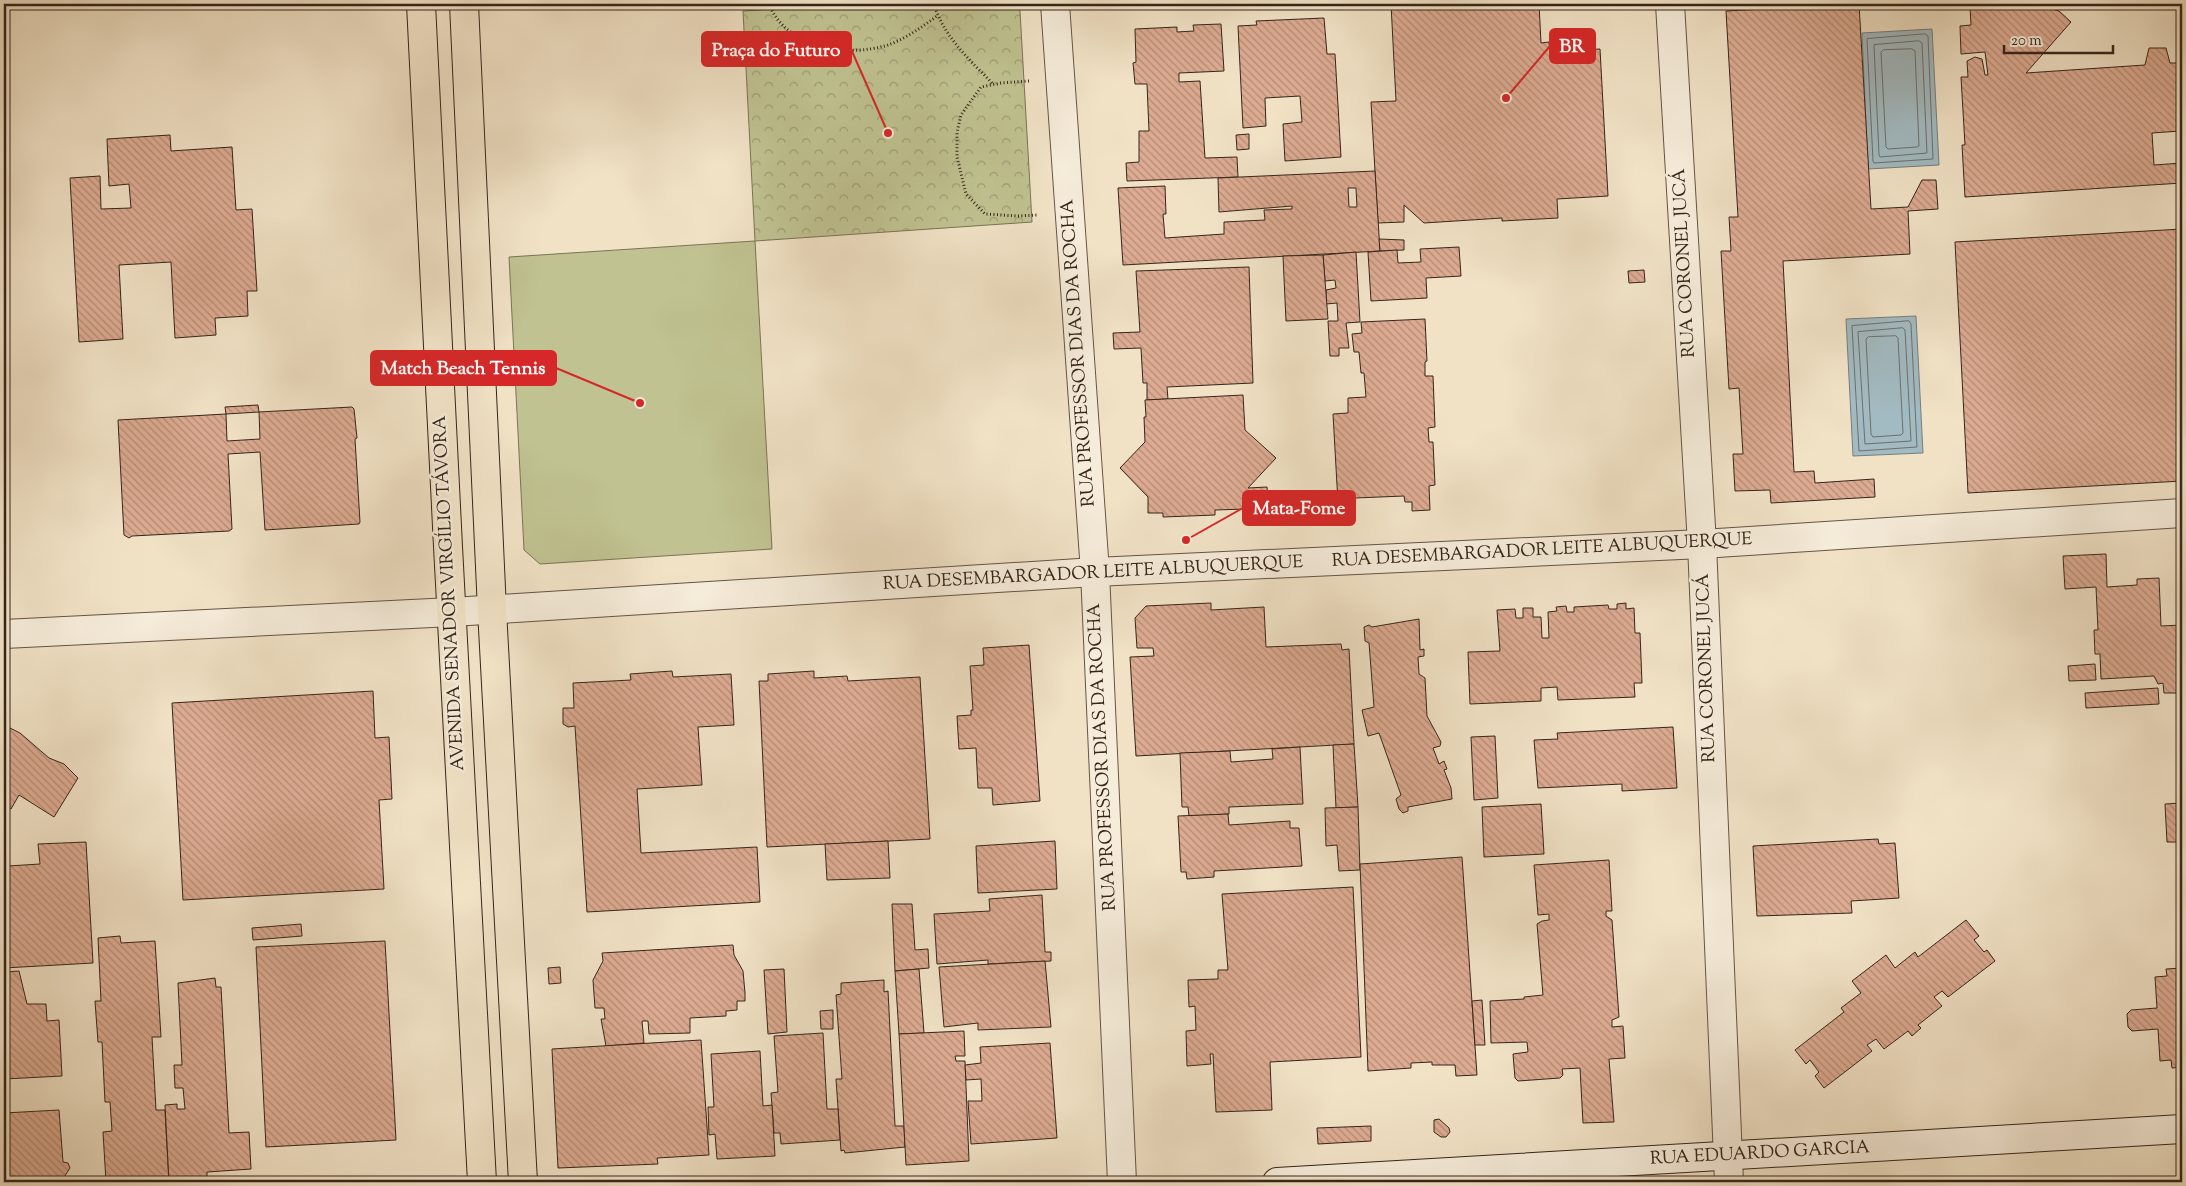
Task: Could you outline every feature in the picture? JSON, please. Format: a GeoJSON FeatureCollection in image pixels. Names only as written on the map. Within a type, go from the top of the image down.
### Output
{"type":"FeatureCollection","features":[{"type":"Feature","properties":{"kind":"main road","name":"AVENIDA SENADOR VIRGÍLIO TÁVORA"},"geometry":{"type":"LineString","coordinates":[[421,4],[459,779],[482,1182]]}},
{"type":"Feature","properties":{"kind":"main road"},"geometry":{"type":"LineString","coordinates":[[464,4],[492,610],[523,1182]]}},
{"type":"Feature","properties":{"kind":"street","name":"RUA PROFESSOR DIAS DA ROCHA"},"geometry":{"type":"LineString","coordinates":[[1055,4],[1094,572],[1122,1182]]}},
{"type":"Feature","properties":{"kind":"street","name":"RUA CORONEL JUCÁ"},"geometry":{"type":"LineString","coordinates":[[1670,4],[1702,544],[1729,1182]]}},
{"type":"Feature","properties":{"kind":"street","name":"RUA DESEMBARGADOR LEITE ALBUQUERQUE"},"geometry":{"type":"LineString","coordinates":[[4,634],[492,610],[1094,572],[1702,544],[2182,513]]}},
{"type":"Feature","properties":{"kind":"street","name":"RUA EDUARDO GARCIA"},"geometry":{"type":"LineString","coordinates":[[1277,1182],[2182,1130]]}},
{"type":"Feature","properties":{"kind":"path"},"geometry":{"type":"LineString","coordinates":[[769,4],[778,23],[802,40],[832,48],[860,51],[888,45],[914,32],[937,16]]}},
{"type":"Feature","properties":{"kind":"path"},"geometry":{"type":"LineString","coordinates":[[934,4],[937,16],[947,32],[993,84]]}},
{"type":"Feature","properties":{"kind":"path"},"geometry":{"type":"LineString","coordinates":[[1033,81],[993,84],[981,87],[961,115],[957,132],[956,157],[966,194],[986,214],[1041,215]]}},
{"type":"Feature","properties":{"kind":"green space"},"geometry":{"type":"Polygon","coordinates":[[[866,4],[1012,4],[1020,11],[1032,222],[755,241],[743,11],[866,4]]]}},
{"type":"Feature","properties":{"kind":"green space"},"geometry":{"type":"Polygon","coordinates":[[[755,241],[772,549],[540,564],[524,550],[509,257],[755,241]]]}},
{"type":"Feature","properties":{"kind":"water"},"geometry":{"type":"Polygon","coordinates":[[[1932,29],[1939,165],[1868,169],[1862,33],[1932,29]]]}},
{"type":"Feature","properties":{"kind":"water"},"geometry":{"type":"Polygon","coordinates":[[[1916,316],[1923,453],[1853,456],[1846,319],[1916,316]]]}},
{"type":"Feature","properties":{"kind":"building"},"geometry":{"type":"Polygon","coordinates":[[[1391,4],[1539,4],[1541,43],[1549,42],[1550,52],[1600,49],[1608,196],[1557,199],[1558,218],[1502,221],[1502,218],[1424,223],[1404,205],[1404,222],[1378,223],[1371,102],[1396,101],[1391,4]]]}},
{"type":"Feature","properties":{"kind":"building"},"geometry":{"type":"Polygon","coordinates":[[[1859,4],[1871,209],[1908,207],[1922,180],[1936,180],[1938,209],[1908,211],[1910,254],[1783,261],[1794,472],[1814,471],[1815,483],[1874,479],[1875,497],[1771,503],[1770,490],[1735,491],[1733,454],[1743,454],[1739,388],[1729,389],[1721,251],[1731,251],[1729,217],[1738,217],[1726,11],[1859,4]]]}},
{"type":"Feature","properties":{"kind":"building"},"geometry":{"type":"Polygon","coordinates":[[[2020,4],[2038,5],[2059,11],[2071,22],[2026,73],[2145,65],[2149,48],[2166,48],[2170,63],[2182,63],[2182,157],[2180,131],[2152,133],[2154,165],[2182,163],[2182,183],[1965,197],[1962,145],[1965,145],[1961,77],[1968,77],[1967,61],[1975,57],[1982,59],[1985,75],[1988,75],[1985,52],[1961,54],[1960,26],[1971,25],[1970,7],[2020,4]]]}},
{"type":"Feature","properties":{"kind":"building"},"geometry":{"type":"Polygon","coordinates":[[[1324,18],[1327,54],[1335,54],[1341,157],[1285,161],[1283,124],[1302,122],[1300,96],[1265,98],[1266,126],[1243,128],[1238,26],[1257,25],[1256,21],[1324,18]]]}},
{"type":"Feature","properties":{"kind":"building"},"geometry":{"type":"Polygon","coordinates":[[[1221,24],[1224,71],[1179,73],[1179,82],[1200,81],[1205,158],[1237,157],[1238,177],[1127,181],[1126,163],[1139,162],[1139,131],[1149,131],[1147,84],[1135,84],[1133,63],[1136,62],[1135,29],[1177,27],[1177,32],[1194,31],[1193,25],[1221,24]]]}},
{"type":"Feature","properties":{"kind":"building"},"geometry":{"type":"Polygon","coordinates":[[[1249,134],[1249,149],[1237,150],[1236,135],[1249,134]]]}},
{"type":"Feature","properties":{"kind":"building"},"geometry":{"type":"Polygon","coordinates":[[[170,135],[171,151],[232,147],[236,210],[252,209],[257,291],[247,291],[248,316],[215,318],[216,335],[175,338],[171,262],[119,265],[123,339],[79,342],[70,178],[100,176],[101,209],[131,208],[129,184],[109,186],[107,139],[170,135]]]}},
{"type":"Feature","properties":{"kind":"building"},"geometry":{"type":"Polygon","coordinates":[[[1375,171],[1380,251],[1123,265],[1118,188],[1165,186],[1166,214],[1163,214],[1165,238],[1224,234],[1224,222],[1265,220],[1264,210],[1292,209],[1292,206],[1219,212],[1218,178],[1375,171]],[[1348,188],[1349,207],[1357,207],[1356,188],[1348,188]]]}},
{"type":"Feature","properties":{"kind":"building"},"geometry":{"type":"Polygon","coordinates":[[[2182,229],[2182,481],[1968,493],[1955,242],[2182,229]]]}},
{"type":"Feature","properties":{"kind":"building"},"geometry":{"type":"Polygon","coordinates":[[[1379,239],[1404,240],[1404,250],[1380,251],[1379,239]]]}},
{"type":"Feature","properties":{"kind":"building"},"geometry":{"type":"Polygon","coordinates":[[[1459,247],[1461,276],[1426,278],[1427,298],[1371,301],[1368,252],[1397,250],[1398,263],[1421,262],[1420,249],[1459,247]]]}},
{"type":"Feature","properties":{"kind":"building"},"geometry":{"type":"Polygon","coordinates":[[[1356,252],[1360,322],[1346,323],[1349,348],[1339,348],[1339,356],[1330,356],[1328,321],[1338,321],[1337,303],[1326,304],[1326,290],[1336,288],[1335,280],[1325,281],[1323,255],[1356,252]]]}},
{"type":"Feature","properties":{"kind":"building"},"geometry":{"type":"Polygon","coordinates":[[[1323,255],[1328,319],[1286,321],[1283,256],[1323,255]]]}},
{"type":"Feature","properties":{"kind":"building"},"geometry":{"type":"Polygon","coordinates":[[[1249,267],[1253,383],[1167,387],[1168,399],[1147,400],[1147,383],[1143,383],[1141,348],[1114,349],[1113,333],[1140,332],[1136,271],[1249,267]]]}},
{"type":"Feature","properties":{"kind":"building"},"geometry":{"type":"Polygon","coordinates":[[[1644,270],[1645,282],[1629,283],[1628,271],[1644,270]]]}},
{"type":"Feature","properties":{"kind":"building"},"geometry":{"type":"Polygon","coordinates":[[[1425,319],[1427,361],[1425,362],[1425,376],[1433,376],[1435,427],[1428,428],[1429,442],[1433,442],[1435,485],[1429,486],[1430,510],[1412,511],[1412,502],[1405,502],[1404,496],[1355,498],[1355,502],[1338,503],[1333,414],[1348,413],[1348,398],[1366,397],[1364,373],[1361,373],[1359,352],[1354,352],[1352,334],[1362,333],[1361,322],[1425,319]]]}},
{"type":"Feature","properties":{"kind":"building"},"geometry":{"type":"Polygon","coordinates":[[[1243,395],[1245,430],[1276,458],[1248,488],[1267,487],[1268,498],[1246,500],[1247,509],[1215,510],[1215,515],[1163,517],[1163,513],[1148,513],[1148,497],[1120,468],[1145,442],[1145,400],[1243,395]]]}},
{"type":"Feature","properties":{"kind":"building"},"geometry":{"type":"Polygon","coordinates":[[[258,405],[259,412],[226,414],[225,407],[258,405]]]}},
{"type":"Feature","properties":{"kind":"building"},"geometry":{"type":"Polygon","coordinates":[[[352,407],[354,409],[357,438],[355,439],[359,524],[265,530],[260,452],[228,454],[232,529],[229,531],[132,536],[129,538],[124,535],[118,420],[226,414],[227,441],[260,439],[259,412],[352,407]]]}},
{"type":"Feature","properties":{"kind":"building"},"geometry":{"type":"Polygon","coordinates":[[[2106,554],[2107,587],[2137,585],[2137,579],[2159,578],[2161,626],[2182,625],[2182,693],[2164,693],[2163,683],[2158,684],[2154,676],[2101,679],[2100,654],[2095,654],[2094,630],[2098,630],[2096,587],[2065,589],[2063,556],[2106,554]]]}},
{"type":"Feature","properties":{"kind":"building"},"geometry":{"type":"Polygon","coordinates":[[[1211,603],[1211,610],[1264,607],[1266,647],[1341,644],[1342,650],[1349,649],[1354,744],[1136,756],[1130,657],[1154,656],[1153,648],[1137,648],[1135,618],[1146,606],[1211,603]]]}},
{"type":"Feature","properties":{"kind":"building"},"geometry":{"type":"Polygon","coordinates":[[[1626,603],[1626,609],[1634,608],[1635,633],[1640,633],[1642,683],[1634,683],[1635,697],[1558,700],[1557,687],[1541,688],[1541,701],[1470,704],[1468,652],[1500,651],[1497,610],[1515,609],[1516,618],[1523,618],[1523,608],[1533,608],[1533,617],[1541,617],[1542,638],[1549,638],[1548,612],[1557,611],[1556,607],[1566,606],[1567,612],[1574,612],[1574,607],[1608,605],[1609,609],[1617,609],[1617,604],[1626,603]]]}},
{"type":"Feature","properties":{"kind":"building"},"geometry":{"type":"Polygon","coordinates":[[[1419,619],[1420,650],[1424,649],[1424,656],[1418,657],[1419,674],[1425,678],[1427,716],[1441,742],[1440,746],[1433,748],[1439,764],[1444,761],[1447,769],[1444,770],[1451,788],[1452,799],[1408,807],[1408,811],[1403,813],[1399,809],[1396,799],[1401,795],[1379,733],[1368,736],[1362,710],[1374,707],[1369,643],[1365,641],[1364,627],[1419,619]]]}},
{"type":"Feature","properties":{"kind":"building"},"geometry":{"type":"Polygon","coordinates":[[[1029,645],[1040,801],[993,805],[992,788],[978,788],[976,748],[959,749],[957,716],[971,715],[971,710],[973,710],[970,666],[984,665],[983,648],[1029,645]]]}},
{"type":"Feature","properties":{"kind":"building"},"geometry":{"type":"Polygon","coordinates":[[[2095,664],[2096,680],[2069,681],[2068,666],[2095,664]]]}},
{"type":"Feature","properties":{"kind":"building"},"geometry":{"type":"Polygon","coordinates":[[[672,671],[673,677],[731,674],[734,725],[698,727],[702,785],[637,789],[641,853],[757,847],[760,902],[587,912],[575,726],[568,727],[563,724],[563,708],[574,708],[573,683],[631,680],[630,674],[672,671]]]}},
{"type":"Feature","properties":{"kind":"building"},"geometry":{"type":"Polygon","coordinates":[[[814,671],[814,678],[847,676],[848,681],[920,677],[930,839],[767,847],[759,681],[768,681],[768,674],[814,671]]]}},
{"type":"Feature","properties":{"kind":"building"},"geometry":{"type":"Polygon","coordinates":[[[2158,688],[2159,704],[2086,708],[2085,693],[2158,688]]]}},
{"type":"Feature","properties":{"kind":"building"},"geometry":{"type":"Polygon","coordinates":[[[373,691],[375,738],[389,737],[392,799],[379,800],[384,889],[183,900],[172,703],[373,691]]]}},
{"type":"Feature","properties":{"kind":"building"},"geometry":{"type":"Polygon","coordinates":[[[4,725],[20,733],[49,758],[64,764],[78,778],[54,817],[19,795],[11,809],[4,806],[4,725]]]}},
{"type":"Feature","properties":{"kind":"building"},"geometry":{"type":"Polygon","coordinates":[[[1673,727],[1677,788],[1622,791],[1622,784],[1538,788],[1534,740],[1558,739],[1557,733],[1673,727]]]}},
{"type":"Feature","properties":{"kind":"building"},"geometry":{"type":"Polygon","coordinates":[[[1495,736],[1498,798],[1474,800],[1471,737],[1495,736]]]}},
{"type":"Feature","properties":{"kind":"building"},"geometry":{"type":"Polygon","coordinates":[[[1354,744],[1358,807],[1336,808],[1333,745],[1354,744]]]}},
{"type":"Feature","properties":{"kind":"building"},"geometry":{"type":"Polygon","coordinates":[[[1300,747],[1303,804],[1229,807],[1229,814],[1189,816],[1188,807],[1182,807],[1180,753],[1230,751],[1231,762],[1273,759],[1272,749],[1300,747]]]}},
{"type":"Feature","properties":{"kind":"building"},"geometry":{"type":"Polygon","coordinates":[[[2182,803],[2182,842],[2167,842],[2165,804],[2182,803]]]}},
{"type":"Feature","properties":{"kind":"building"},"geometry":{"type":"Polygon","coordinates":[[[1541,804],[1544,854],[1484,857],[1482,807],[1541,804]]]}},
{"type":"Feature","properties":{"kind":"building"},"geometry":{"type":"Polygon","coordinates":[[[1358,807],[1360,870],[1339,871],[1337,845],[1326,846],[1325,808],[1358,807]]]}},
{"type":"Feature","properties":{"kind":"building"},"geometry":{"type":"Polygon","coordinates":[[[1228,814],[1229,825],[1290,821],[1290,828],[1299,828],[1302,866],[1214,871],[1214,877],[1187,879],[1186,872],[1181,872],[1178,816],[1228,814]]]}},
{"type":"Feature","properties":{"kind":"building"},"geometry":{"type":"Polygon","coordinates":[[[1878,839],[1879,844],[1895,843],[1899,898],[1851,901],[1852,913],[1757,916],[1753,846],[1878,839]]]}},
{"type":"Feature","properties":{"kind":"building"},"geometry":{"type":"Polygon","coordinates":[[[888,841],[890,878],[827,880],[825,844],[888,841]]]}},
{"type":"Feature","properties":{"kind":"building"},"geometry":{"type":"Polygon","coordinates":[[[1055,841],[1057,889],[978,893],[976,846],[1055,841]]]}},
{"type":"Feature","properties":{"kind":"building"},"geometry":{"type":"Polygon","coordinates":[[[86,842],[93,963],[4,968],[4,869],[9,870],[8,866],[40,864],[38,844],[86,842]]]}},
{"type":"Feature","properties":{"kind":"building"},"geometry":{"type":"Polygon","coordinates":[[[1462,857],[1477,1075],[1456,1076],[1455,1065],[1432,1065],[1432,1062],[1411,1063],[1411,1068],[1368,1071],[1360,864],[1462,857]]]}},
{"type":"Feature","properties":{"kind":"building"},"geometry":{"type":"Polygon","coordinates":[[[1609,860],[1612,911],[1606,911],[1606,916],[1612,920],[1619,1017],[1612,1020],[1612,1027],[1623,1026],[1625,1058],[1609,1059],[1614,1122],[1583,1123],[1580,1068],[1562,1069],[1563,1075],[1560,1078],[1518,1081],[1515,1078],[1513,1054],[1528,1052],[1527,1042],[1491,1043],[1490,1001],[1524,999],[1524,997],[1543,995],[1537,924],[1549,920],[1549,914],[1538,915],[1534,865],[1609,860]]]}},
{"type":"Feature","properties":{"kind":"building"},"geometry":{"type":"Polygon","coordinates":[[[1353,887],[1361,1057],[1270,1062],[1272,1110],[1216,1112],[1213,1054],[1210,1054],[1211,1064],[1187,1066],[1186,1031],[1196,1030],[1195,1006],[1189,1007],[1188,980],[1218,979],[1218,970],[1228,970],[1222,894],[1353,887]]]}},
{"type":"Feature","properties":{"kind":"building"},"geometry":{"type":"Polygon","coordinates":[[[1042,895],[1045,952],[1051,952],[1051,961],[988,964],[988,960],[937,964],[934,914],[990,911],[989,899],[1042,895]]]}},
{"type":"Feature","properties":{"kind":"building"},"geometry":{"type":"Polygon","coordinates":[[[892,904],[912,904],[915,950],[928,949],[929,968],[895,971],[892,904]]]}},
{"type":"Feature","properties":{"kind":"building"},"geometry":{"type":"Polygon","coordinates":[[[1966,920],[1979,936],[1974,940],[1984,952],[1987,950],[1995,961],[1948,997],[1942,991],[1934,997],[1942,1006],[1918,1025],[1921,1028],[1912,1036],[1908,1031],[1884,1049],[1876,1039],[1867,1045],[1872,1051],[1824,1088],[1815,1076],[1819,1072],[1810,1060],[1806,1064],[1795,1050],[1844,1012],[1841,1008],[1861,993],[1852,981],[1886,955],[1895,968],[1915,952],[1918,957],[1966,920]]]}},
{"type":"Feature","properties":{"kind":"building"},"geometry":{"type":"Polygon","coordinates":[[[301,924],[302,936],[253,940],[252,928],[301,924]]]}},
{"type":"Feature","properties":{"kind":"building"},"geometry":{"type":"Polygon","coordinates":[[[120,936],[121,943],[155,941],[161,1037],[152,1037],[156,1110],[165,1110],[169,1182],[106,1182],[103,1132],[112,1131],[110,1102],[105,1102],[102,1042],[98,1042],[95,1001],[101,1001],[98,938],[120,936]]]}},
{"type":"Feature","properties":{"kind":"building"},"geometry":{"type":"Polygon","coordinates":[[[385,941],[396,1140],[266,1147],[256,947],[385,941]]]}},
{"type":"Feature","properties":{"kind":"building"},"geometry":{"type":"Polygon","coordinates":[[[733,945],[734,955],[743,971],[745,993],[745,1001],[737,1001],[737,1010],[726,1011],[726,1016],[690,1018],[690,1033],[649,1034],[648,1021],[642,1021],[644,1043],[606,1046],[601,1019],[605,1019],[604,1008],[595,1008],[593,980],[603,961],[602,953],[733,945]]]}},
{"type":"Feature","properties":{"kind":"building"},"geometry":{"type":"Polygon","coordinates":[[[1045,961],[1051,1027],[978,1030],[978,1023],[944,1027],[939,967],[1045,961]]]}},
{"type":"Feature","properties":{"kind":"building"},"geometry":{"type":"Polygon","coordinates":[[[560,967],[561,983],[549,984],[548,968],[560,967]]]}},
{"type":"Feature","properties":{"kind":"building"},"geometry":{"type":"Polygon","coordinates":[[[2182,968],[2182,1067],[2172,1068],[2171,1060],[2160,1061],[2158,1029],[2132,1031],[2128,1027],[2127,1014],[2131,1010],[2157,1008],[2155,977],[2167,976],[2166,969],[2182,968]]]}},
{"type":"Feature","properties":{"kind":"building"},"geometry":{"type":"Polygon","coordinates":[[[784,969],[787,1032],[768,1034],[764,970],[784,969]]]}},
{"type":"Feature","properties":{"kind":"building"},"geometry":{"type":"Polygon","coordinates":[[[919,969],[924,1033],[899,1034],[895,971],[919,969]]]}},
{"type":"Feature","properties":{"kind":"building"},"geometry":{"type":"Polygon","coordinates":[[[19,971],[27,1004],[46,1004],[47,1021],[59,1020],[62,1076],[4,1079],[4,972],[19,971]]]}},
{"type":"Feature","properties":{"kind":"building"},"geometry":{"type":"Polygon","coordinates":[[[215,978],[216,987],[221,987],[229,1133],[249,1132],[251,1169],[207,1172],[207,1182],[169,1182],[165,1105],[177,1104],[177,1109],[185,1109],[183,1088],[175,1088],[174,1065],[182,1065],[178,983],[215,978]]]}},
{"type":"Feature","properties":{"kind":"building"},"geometry":{"type":"Polygon","coordinates":[[[884,980],[884,992],[888,991],[895,1126],[904,1126],[905,1147],[845,1153],[844,1150],[841,1151],[836,1079],[842,1079],[836,995],[841,994],[841,983],[884,980]]]}},
{"type":"Feature","properties":{"kind":"building"},"geometry":{"type":"Polygon","coordinates":[[[1482,1000],[1485,1045],[1475,1045],[1472,1001],[1482,1000]]]}},
{"type":"Feature","properties":{"kind":"building"},"geometry":{"type":"Polygon","coordinates":[[[833,1010],[833,1029],[821,1029],[820,1011],[833,1010]]]}},
{"type":"Feature","properties":{"kind":"building"},"geometry":{"type":"Polygon","coordinates":[[[964,1031],[965,1056],[955,1056],[956,1061],[965,1061],[969,1161],[906,1165],[899,1034],[964,1031]]]}},
{"type":"Feature","properties":{"kind":"building"},"geometry":{"type":"Polygon","coordinates":[[[823,1033],[827,1109],[838,1109],[840,1140],[781,1144],[780,1133],[774,1133],[771,1093],[778,1092],[774,1036],[823,1033]]]}},
{"type":"Feature","properties":{"kind":"building"},"geometry":{"type":"Polygon","coordinates":[[[701,1040],[709,1155],[657,1158],[658,1164],[558,1168],[552,1049],[701,1040]]]}},
{"type":"Feature","properties":{"kind":"building"},"geometry":{"type":"Polygon","coordinates":[[[1050,1043],[1057,1138],[971,1144],[968,1101],[982,1101],[981,1079],[966,1080],[965,1065],[981,1063],[980,1047],[1050,1043]]]}},
{"type":"Feature","properties":{"kind":"building"},"geometry":{"type":"Polygon","coordinates":[[[760,1051],[763,1106],[772,1105],[775,1156],[717,1159],[715,1134],[709,1135],[708,1107],[714,1107],[711,1054],[760,1051]]]}},
{"type":"Feature","properties":{"kind":"building"},"geometry":{"type":"Polygon","coordinates":[[[59,1110],[63,1162],[68,1163],[70,1168],[64,1177],[64,1182],[4,1182],[4,1113],[59,1110]]]}},
{"type":"Feature","properties":{"kind":"building"},"geometry":{"type":"Polygon","coordinates":[[[1439,1119],[1449,1128],[1450,1132],[1446,1137],[1441,1137],[1434,1132],[1434,1120],[1439,1119]]]}},
{"type":"Feature","properties":{"kind":"building"},"geometry":{"type":"Polygon","coordinates":[[[1371,1126],[1371,1141],[1318,1144],[1317,1128],[1371,1126]]]}},
{"type":"Feature","properties":{"kind":"place","name":"BR"},"geometry":{"type":"Point","coordinates":[1506,98]}},
{"type":"Feature","properties":{"kind":"place","name":"Praça do Futuro"},"geometry":{"type":"Point","coordinates":[888,133]}},
{"type":"Feature","properties":{"kind":"place","name":"Match Beach Tennis"},"geometry":{"type":"Point","coordinates":[640,403]}},
{"type":"Feature","properties":{"kind":"place","name":"Mata-Fome"},"geometry":{"type":"Point","coordinates":[1186,540]}}]}
